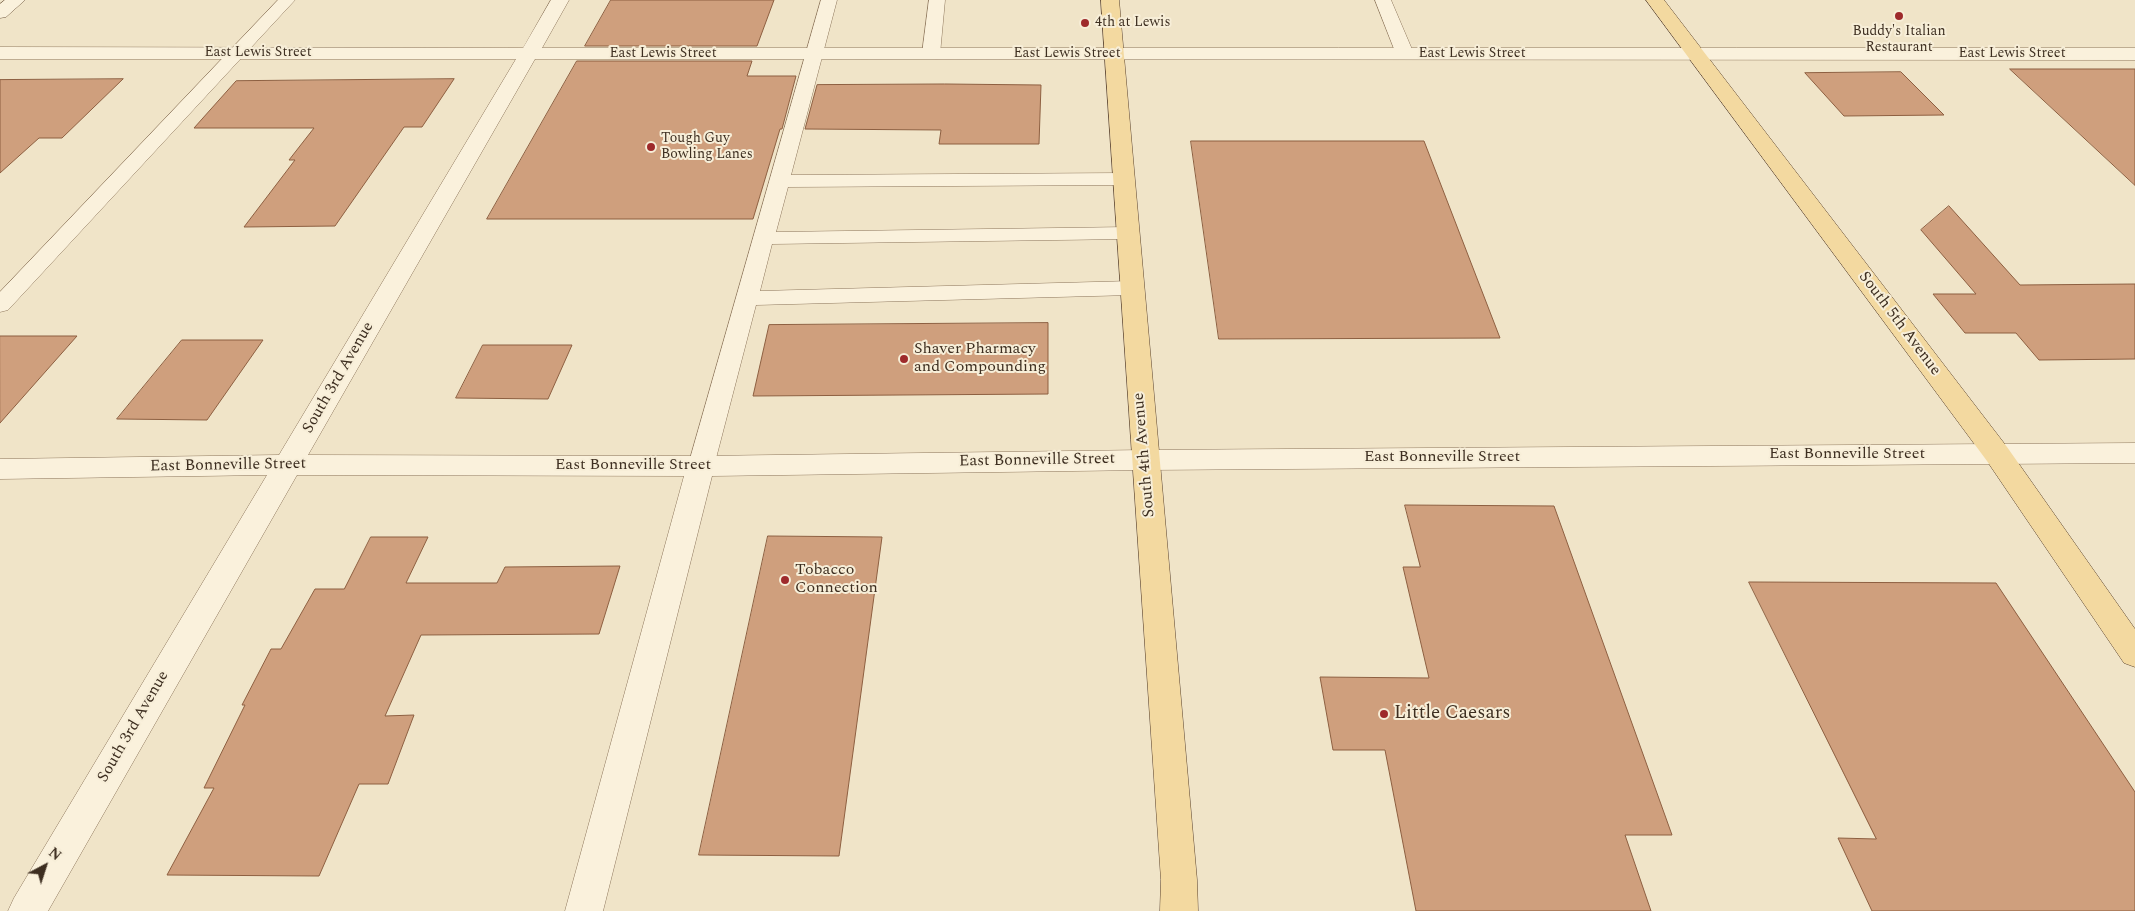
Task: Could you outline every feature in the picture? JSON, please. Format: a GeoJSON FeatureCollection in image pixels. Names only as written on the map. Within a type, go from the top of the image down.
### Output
{"type":"FeatureCollection","features":[{"type":"Feature","properties":{"kind":"main road","name":"South 4th Avenue"},"geometry":{"type":"LineString","coordinates":[[1110,0],[1179,880],[1179,911]]}},
{"type":"Feature","properties":{"kind":"main road","name":"South 5th Avenue"},"geometry":{"type":"LineString","coordinates":[[1655,0],[1997,454],[2135,654]]}},
{"type":"Feature","properties":{"kind":"street"},"geometry":{"type":"LineString","coordinates":[[0,13],[16,0]]}},
{"type":"Feature","properties":{"kind":"street","name":"South 3rd Avenue"},"geometry":{"type":"LineString","coordinates":[[27,911],[560,0]]}},
{"type":"Feature","properties":{"kind":"street","name":"East Lewis Street"},"geometry":{"type":"LineString","coordinates":[[0,53],[2135,54]]}},
{"type":"Feature","properties":{"kind":"street","name":"East Bonneville Street"},"geometry":{"type":"LineString","coordinates":[[0,468],[288,465],[701,466],[1146,460],[2135,454]]}},
{"type":"Feature","properties":{"kind":"street"},"geometry":{"type":"LineString","coordinates":[[584,911],[701,466]]}},
{"type":"Feature","properties":{"kind":"lane"},"geometry":{"type":"LineString","coordinates":[[0,305],[287,0]]}},
{"type":"Feature","properties":{"kind":"lane"},"geometry":{"type":"LineString","coordinates":[[701,466],[829,0]]}},
{"type":"Feature","properties":{"kind":"lane"},"geometry":{"type":"LineString","coordinates":[[931,54],[938,0]]}},
{"type":"Feature","properties":{"kind":"lane"},"geometry":{"type":"LineString","coordinates":[[1383,0],[1405,54]]}},
{"type":"Feature","properties":{"kind":"lane"},"geometry":{"type":"LineString","coordinates":[[779,182],[1124,179]]}},
{"type":"Feature","properties":{"kind":"lane"},"geometry":{"type":"LineString","coordinates":[[764,238],[1128,233]]}},
{"type":"Feature","properties":{"kind":"lane"},"geometry":{"type":"LineString","coordinates":[[747,298],[1132,288]]}},
{"type":"Feature","properties":{"kind":"building"},"geometry":{"type":"Polygon","coordinates":[[[611,0],[774,0],[757,46],[585,46],[611,0]]]}},
{"type":"Feature","properties":{"kind":"building","name":"Tough Guy Bowling Lanes"},"geometry":{"type":"Polygon","coordinates":[[[577,61],[752,61],[747,76],[796,76],[782,129],[780,129],[753,219],[487,219],[577,61]]]}},
{"type":"Feature","properties":{"kind":"building"},"geometry":{"type":"Polygon","coordinates":[[[2010,69],[2135,69],[2135,185],[2010,69]]]}},
{"type":"Feature","properties":{"kind":"building"},"geometry":{"type":"Polygon","coordinates":[[[1901,72],[1944,115],[1844,116],[1805,73],[1901,72]]]}},
{"type":"Feature","properties":{"kind":"building"},"geometry":{"type":"Polygon","coordinates":[[[123,79],[62,138],[39,138],[0,173],[0,80],[123,79]]]}},
{"type":"Feature","properties":{"kind":"building"},"geometry":{"type":"Polygon","coordinates":[[[454,79],[422,127],[404,127],[335,226],[244,227],[295,160],[289,160],[314,128],[194,128],[236,81],[454,79]]]}},
{"type":"Feature","properties":{"kind":"building"},"geometry":{"type":"Polygon","coordinates":[[[817,85],[1041,85],[1039,144],[939,144],[941,130],[805,129],[817,85]]]}},
{"type":"Feature","properties":{"kind":"building"},"geometry":{"type":"Polygon","coordinates":[[[1191,141],[1424,141],[1500,338],[1219,339],[1191,141]]]}},
{"type":"Feature","properties":{"kind":"building"},"geometry":{"type":"Polygon","coordinates":[[[1949,206],[2020,285],[2135,284],[2135,359],[2039,360],[2016,333],[1965,333],[1933,294],[1976,294],[1921,230],[1949,206]]]}},
{"type":"Feature","properties":{"kind":"building","name":"Shaver Pharmacy and Compounding"},"geometry":{"type":"Polygon","coordinates":[[[1048,323],[1048,394],[753,396],[769,325],[1048,323]]]}},
{"type":"Feature","properties":{"kind":"building"},"geometry":{"type":"Polygon","coordinates":[[[0,336],[77,336],[0,423],[0,336]]]}},
{"type":"Feature","properties":{"kind":"building"},"geometry":{"type":"Polygon","coordinates":[[[182,340],[263,340],[207,420],[117,419],[182,340]]]}},
{"type":"Feature","properties":{"kind":"building"},"geometry":{"type":"Polygon","coordinates":[[[483,345],[572,345],[548,399],[456,398],[483,345]]]}},
{"type":"Feature","properties":{"kind":"building"},"geometry":{"type":"Polygon","coordinates":[[[1405,505],[1554,506],[1672,835],[1625,835],[1651,911],[1416,911],[1385,750],[1333,750],[1320,677],[1429,678],[1403,567],[1420,567],[1405,505]]]}},
{"type":"Feature","properties":{"kind":"building"},"geometry":{"type":"Polygon","coordinates":[[[768,536],[882,537],[839,856],[699,855],[768,536]]]}},
{"type":"Feature","properties":{"kind":"building"},"geometry":{"type":"Polygon","coordinates":[[[371,537],[428,537],[406,583],[497,583],[505,567],[620,566],[599,634],[421,635],[385,716],[414,715],[388,784],[359,784],[319,876],[167,875],[214,788],[204,788],[245,705],[242,705],[271,649],[281,649],[315,589],[344,589],[371,537]]]}},
{"type":"Feature","properties":{"kind":"building"},"geometry":{"type":"Polygon","coordinates":[[[1749,582],[1996,583],[2135,792],[2135,911],[1872,911],[1838,838],[1876,839],[1749,582]]]}},
{"type":"Feature","properties":{"kind":"place","name":"Buddy's Italian Restaurant"},"geometry":{"type":"Point","coordinates":[1899,16]}},
{"type":"Feature","properties":{"kind":"place","name":"4th at Lewis"},"geometry":{"type":"Point","coordinates":[1085,23]}},
{"type":"Feature","properties":{"kind":"place","name":"Tough Guy Bowling Lanes"},"geometry":{"type":"Point","coordinates":[651,147]}},
{"type":"Feature","properties":{"kind":"place","name":"Shaver Pharmacy and Compounding"},"geometry":{"type":"Point","coordinates":[904,359]}},
{"type":"Feature","properties":{"kind":"place","name":"Tobacco Connection"},"geometry":{"type":"Point","coordinates":[785,580]}},
{"type":"Feature","properties":{"kind":"place","name":"Little Caesars"},"geometry":{"type":"Point","coordinates":[1384,714]}}]}
